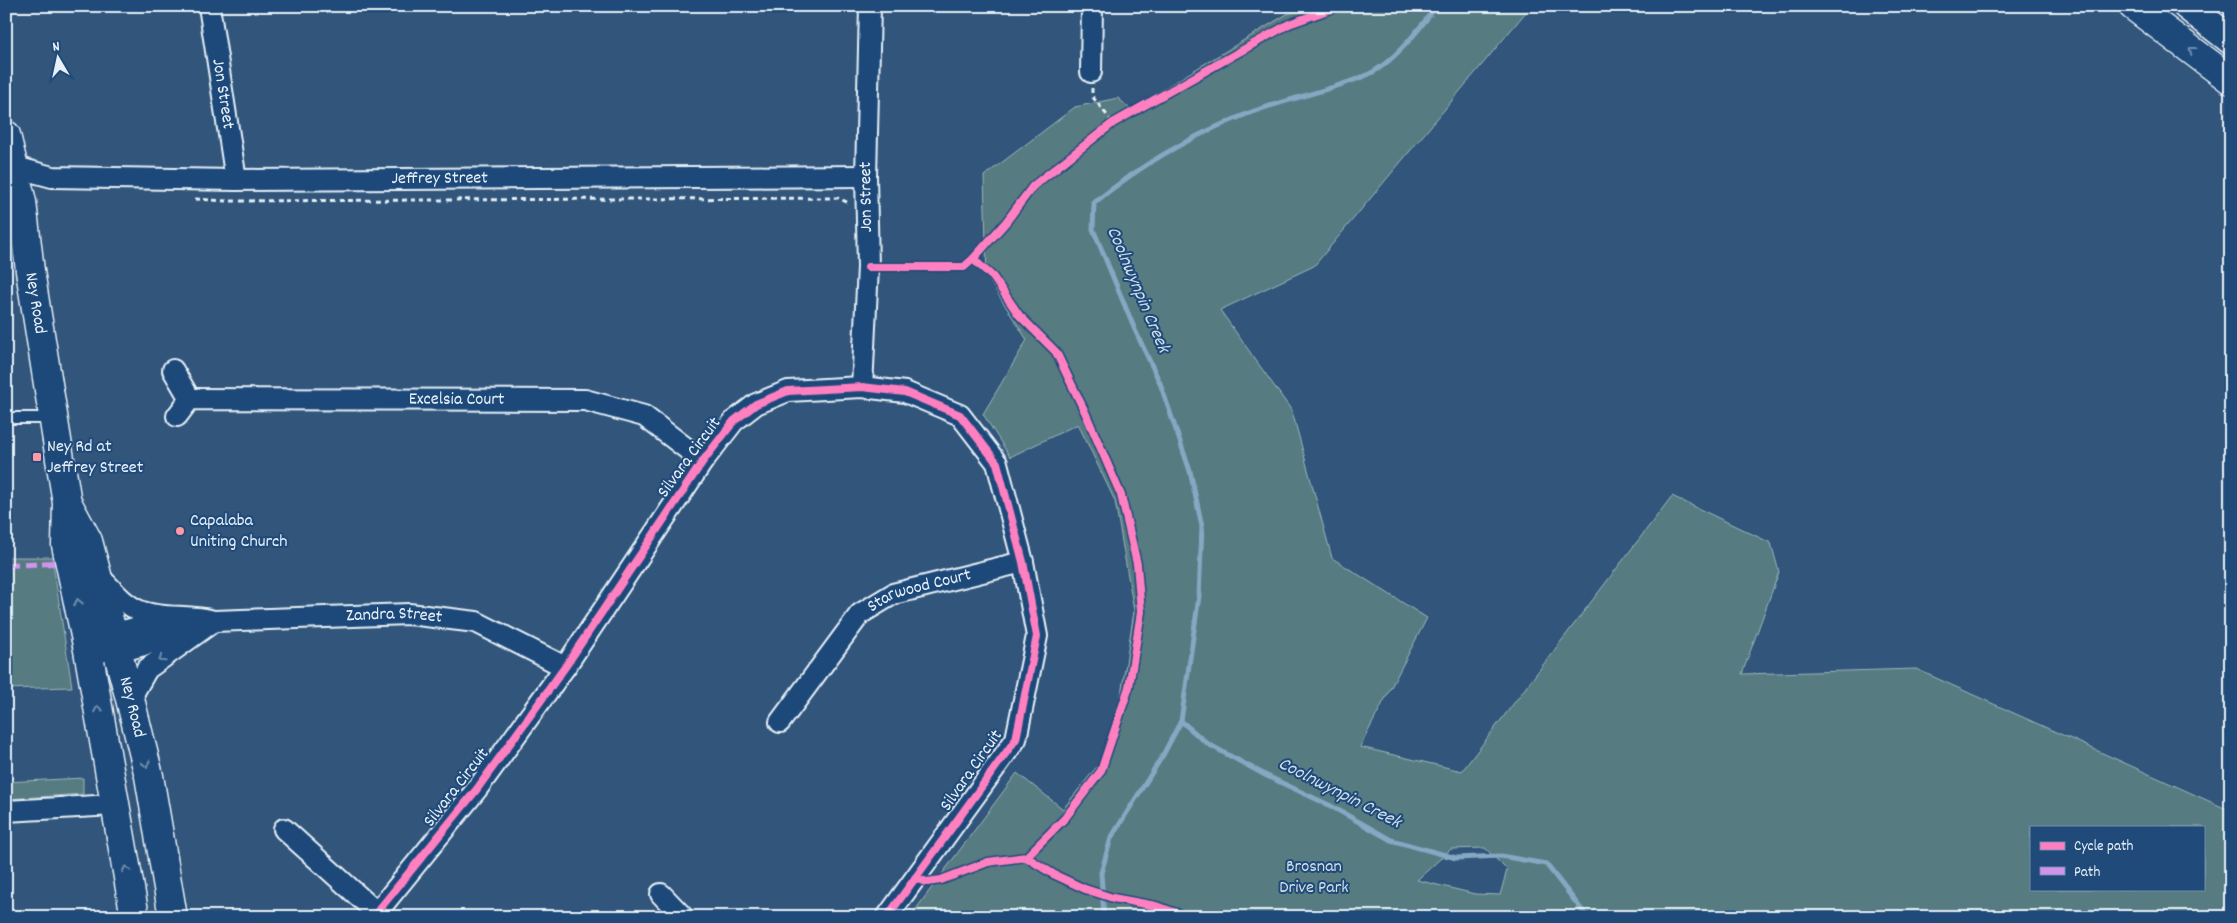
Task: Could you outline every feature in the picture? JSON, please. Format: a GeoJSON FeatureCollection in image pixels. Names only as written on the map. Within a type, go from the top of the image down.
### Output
{"type":"FeatureCollection","features":[{"type":"Feature","properties":{"kind":"main road"},"geometry":{"type":"LineString","coordinates":[[2133,6],[2231,80]]}},
{"type":"Feature","properties":{"kind":"main road"},"geometry":{"type":"LineString","coordinates":[[2187,6],[2231,40]]}},
{"type":"Feature","properties":{"kind":"main road","name":"Ney Road"},"geometry":{"type":"LineString","coordinates":[[6,135],[68,503],[66,545],[88,650],[134,917]]}},
{"type":"Feature","properties":{"kind":"main road","name":"Ney Road"},"geometry":{"type":"LineString","coordinates":[[68,503],[88,541],[130,700],[149,776],[173,917]]}},
{"type":"Feature","properties":{"kind":"street","name":"Jon Street"},"geometry":{"type":"LineString","coordinates":[[209,6],[236,180]]}},
{"type":"Feature","properties":{"kind":"street","name":"Jon Street"},"geometry":{"type":"LineString","coordinates":[[862,387],[868,267],[866,176],[870,6]]}},
{"type":"Feature","properties":{"kind":"street"},"geometry":{"type":"LineString","coordinates":[[1090,72],[1092,6]]}},
{"type":"Feature","properties":{"kind":"street","name":"Jeffrey Street"},"geometry":{"type":"LineString","coordinates":[[11,165],[52,177],[236,180],[866,176]]}},
{"type":"Feature","properties":{"kind":"street"},"geometry":{"type":"LineString","coordinates":[[173,370],[190,399],[177,416]]}},
{"type":"Feature","properties":{"kind":"street","name":"Silvara Circuit"},"geometry":{"type":"LineString","coordinates":[[375,915],[477,789],[565,667],[703,461],[734,421],[756,404],[788,391],[862,387],[905,392],[960,415],[997,464],[1023,562],[1037,636],[1016,739],[887,917]]}},
{"type":"Feature","properties":{"kind":"street","name":"Excelsia Court"},"geometry":{"type":"LineString","coordinates":[[190,399],[585,400],[644,416],[703,461]]}},
{"type":"Feature","properties":{"kind":"street","name":"Starwood Court"},"geometry":{"type":"LineString","coordinates":[[780,722],[860,614],[893,594],[1023,562]]}},
{"type":"Feature","properties":{"kind":"street","name":"Zandra Street"},"geometry":{"type":"LineString","coordinates":[[97,574],[117,594],[141,611],[176,617],[196,616],[207,625]]}},
{"type":"Feature","properties":{"kind":"street","name":"Zandra Street"},"geometry":{"type":"LineString","coordinates":[[88,650],[207,625],[408,614],[476,622],[565,667]]}},
{"type":"Feature","properties":{"kind":"street","name":"Zandra Street"},"geometry":{"type":"LineString","coordinates":[[115,643],[176,617]]}},
{"type":"Feature","properties":{"kind":"street"},"geometry":{"type":"LineString","coordinates":[[130,700],[147,669],[207,625]]}},
{"type":"Feature","properties":{"kind":"street"},"geometry":{"type":"LineString","coordinates":[[6,811],[114,805]]}},
{"type":"Feature","properties":{"kind":"street"},"geometry":{"type":"LineString","coordinates":[[284,830],[375,915]]}},
{"type":"Feature","properties":{"kind":"street"},"geometry":{"type":"LineString","coordinates":[[661,894],[682,917]]}},
{"type":"Feature","properties":{"kind":"lane"},"geometry":{"type":"LineString","coordinates":[[6,418],[53,418]]}},
{"type":"Feature","properties":{"kind":"path"},"geometry":{"type":"LineString","coordinates":[[868,267],[964,267],[1006,222],[1033,186],[1113,123],[1289,24],[1339,6]]}},
{"type":"Feature","properties":{"kind":"path"},"geometry":{"type":"LineString","coordinates":[[1090,72],[1092,96],[1113,123]]}},
{"type":"Feature","properties":{"kind":"path"},"geometry":{"type":"LineString","coordinates":[[192,198],[227,201],[842,198],[851,206]]}},
{"type":"Feature","properties":{"kind":"path"},"geometry":{"type":"LineString","coordinates":[[915,878],[927,882],[941,880],[988,862],[1026,857],[1065,818],[1102,771],[1129,687],[1141,612],[1137,564],[1121,495],[1085,412],[1056,352],[1019,315],[993,277],[973,259]]}},
{"type":"Feature","properties":{"kind":"path"},"geometry":{"type":"LineString","coordinates":[[1026,857],[1053,874],[1084,889],[1113,898],[1156,906],[1188,917]]}},
{"type":"Feature","properties":{"kind":"green space","name":"Brosnan Drive Park"},"geometry":{"type":"Polygon","coordinates":[[[1315,6],[1531,6],[1314,266],[1220,310],[1292,411],[1332,558],[1427,618],[1360,747],[1462,771],[1672,496],[1771,543],[1779,572],[1742,674],[1916,669],[2231,811],[2231,917],[910,917],[1017,773],[1063,809],[1099,764],[1120,701],[1134,611],[1115,501],[1078,424],[1010,457],[983,414],[1027,340],[987,277],[984,176],[1075,107],[1118,98],[1130,109],[1287,14],[1315,6]],[[1485,848],[1451,849],[1417,880],[1475,894],[1500,895],[1507,870],[1485,848]]]}},
{"type":"Feature","properties":{"kind":"green space"},"geometry":{"type":"Polygon","coordinates":[[[6,557],[52,557],[72,687],[6,689],[6,557]]]}},
{"type":"Feature","properties":{"kind":"green space"},"geometry":{"type":"Polygon","coordinates":[[[83,778],[83,794],[6,799],[6,782],[83,778]]]}},
{"type":"Feature","properties":{"kind":"waterway","name":"Coolnwynpin Creek"},"geometry":{"type":"LineString","coordinates":[[1104,917],[1101,873],[1111,838],[1163,755],[1181,721],[1199,596],[1202,526],[1190,471],[1160,383],[1135,330],[1093,229],[1094,203],[1144,166],[1218,126],[1269,106],[1335,87],[1376,70],[1405,45],[1436,6]]}},
{"type":"Feature","properties":{"kind":"waterway","name":"Coolnwynpin Creek"},"geometry":{"type":"LineString","coordinates":[[1181,721],[1208,744],[1267,776],[1329,805],[1391,840],[1456,858],[1501,856],[1546,864],[1585,914],[1592,917]]}},
{"type":"Feature","properties":{"kind":"marked path"},"geometry":{"type":"LineString","coordinates":[[6,565],[57,563]]}},
{"type":"Feature","properties":{"kind":"cycle path"},"geometry":{"type":"LineString","coordinates":[[868,267],[964,267],[1006,222],[1033,186],[1113,123],[1289,24],[1339,6]]}},
{"type":"Feature","properties":{"kind":"cycle path"},"geometry":{"type":"LineString","coordinates":[[915,878],[927,882],[941,880],[988,862],[1026,857],[1065,818],[1101,771],[1129,687],[1141,612],[1137,564],[1121,495],[1085,412],[1056,352],[1019,315],[993,277],[973,259]]}},
{"type":"Feature","properties":{"kind":"cycle path"},"geometry":{"type":"LineString","coordinates":[[373,917],[477,789],[565,667],[703,461],[734,421],[756,404],[788,391],[862,387],[905,392],[960,415],[997,463],[1023,562],[1037,636],[1016,739],[887,917]]}},
{"type":"Feature","properties":{"kind":"cycle path"},"geometry":{"type":"LineString","coordinates":[[1026,857],[1053,874],[1085,889],[1113,898],[1156,906],[1188,917]]}},
{"type":"Feature","properties":{"kind":"place","name":"Ney Rd at Jeffrey Street"},"geometry":{"type":"Point","coordinates":[37,457]}},
{"type":"Feature","properties":{"kind":"place","name":"Capalaba Uniting Church"},"geometry":{"type":"Point","coordinates":[180,531]}}]}
